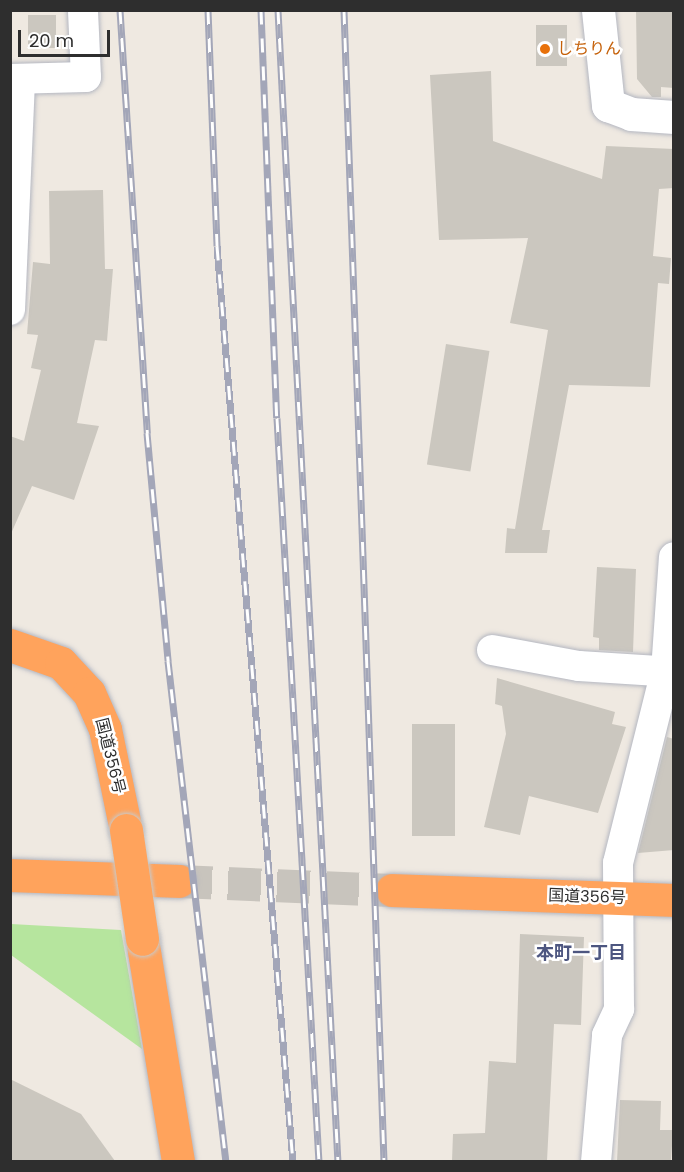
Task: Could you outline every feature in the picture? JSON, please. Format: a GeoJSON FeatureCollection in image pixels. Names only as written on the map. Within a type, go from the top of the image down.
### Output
{"type":"FeatureCollection","features":[{"type":"Feature","properties":{"kind":"highway","name":"国道356号"},"geometry":{"type":"LineString","coordinates":[[10,645],[61,663],[89,693],[108,739],[126,830],[178,1161]]}},
{"type":"Feature","properties":{"kind":"highway"},"geometry":{"type":"LineString","coordinates":[[10,875],[179,881]]}},
{"type":"Feature","properties":{"kind":"highway","name":"国道356号"},"geometry":{"type":"LineString","coordinates":[[392,890],[674,900]]}},
{"type":"Feature","properties":{"kind":"street"},"geometry":{"type":"LineString","coordinates":[[11,301],[15,79],[86,77],[83,10]]}},
{"type":"Feature","properties":{"kind":"street"},"geometry":{"type":"LineString","coordinates":[[598,10],[608,105],[631,114],[674,117]]}},
{"type":"Feature","properties":{"kind":"street"},"geometry":{"type":"LineString","coordinates":[[596,1161],[607,1035],[619,1009],[623,898],[618,863],[670,671],[674,557]]}},
{"type":"Feature","properties":{"kind":"street"},"geometry":{"type":"LineString","coordinates":[[492,650],[579,666],[670,671]]}},
{"type":"Feature","properties":{"kind":"green space"},"geometry":{"type":"Polygon","coordinates":[[[11,924],[121,930],[142,1049],[11,955],[11,924]]]}},
{"type":"Feature","properties":{"kind":"building"},"geometry":{"type":"Polygon","coordinates":[[[636,10],[674,10],[674,88],[661,87],[661,97],[652,97],[637,79],[636,10]]]}},
{"type":"Feature","properties":{"kind":"building"},"geometry":{"type":"Polygon","coordinates":[[[28,15],[56,15],[56,48],[28,48],[28,15]]]}},
{"type":"Feature","properties":{"kind":"building"},"geometry":{"type":"Polygon","coordinates":[[[536,25],[567,25],[567,66],[536,66],[536,25]]]}},
{"type":"Feature","properties":{"kind":"building"},"geometry":{"type":"Polygon","coordinates":[[[491,71],[493,141],[602,179],[606,146],[674,149],[674,188],[659,189],[653,256],[671,258],[669,284],[658,283],[650,387],[569,385],[542,530],[550,530],[547,553],[505,553],[507,528],[515,529],[548,330],[510,323],[528,238],[439,240],[430,75],[491,71]]]}},
{"type":"Feature","properties":{"kind":"building"},"geometry":{"type":"Polygon","coordinates":[[[103,190],[105,269],[113,269],[107,341],[95,340],[77,423],[99,426],[74,500],[32,486],[10,536],[10,436],[24,441],[41,370],[31,368],[38,335],[27,334],[33,262],[50,264],[49,191],[103,190]]]}},
{"type":"Feature","properties":{"kind":"building"},"geometry":{"type":"Polygon","coordinates":[[[446,344],[489,351],[470,471],[427,464],[446,344]]]}},
{"type":"Feature","properties":{"kind":"building"},"geometry":{"type":"Polygon","coordinates":[[[597,567],[636,569],[633,652],[599,650],[599,638],[593,637],[597,567]]]}},
{"type":"Feature","properties":{"kind":"building"},"geometry":{"type":"Polygon","coordinates":[[[497,678],[615,712],[612,724],[626,727],[598,813],[529,796],[520,835],[484,827],[506,734],[502,706],[495,704],[497,678]]]}},
{"type":"Feature","properties":{"kind":"building"},"geometry":{"type":"Polygon","coordinates":[[[412,724],[455,724],[455,836],[412,836],[412,724]]]}},
{"type":"Feature","properties":{"kind":"building"},"geometry":{"type":"Polygon","coordinates":[[[667,737],[674,739],[674,850],[638,853],[667,737]]]}},
{"type":"Feature","properties":{"kind":"building"},"geometry":{"type":"Polygon","coordinates":[[[520,934],[584,937],[581,1025],[554,1024],[547,1161],[452,1161],[453,1134],[485,1133],[489,1061],[516,1063],[520,934]]]}},
{"type":"Feature","properties":{"kind":"building"},"geometry":{"type":"Polygon","coordinates":[[[10,1079],[81,1114],[115,1161],[10,1161],[10,1079]]]}},
{"type":"Feature","properties":{"kind":"building"},"geometry":{"type":"Polygon","coordinates":[[[620,1100],[661,1101],[660,1130],[673,1130],[671,1161],[617,1161],[620,1100]]]}},
{"type":"Feature","properties":{"kind":"tunnel"},"geometry":{"type":"LineString","coordinates":[[179,881],[392,890]]}},
{"type":"Feature","properties":{"kind":"railway"},"geometry":{"type":"LineString","coordinates":[[120,10],[147,433],[168,661],[226,1162]]}},
{"type":"Feature","properties":{"kind":"railway"},"geometry":{"type":"LineString","coordinates":[[208,10],[217,246],[293,1162]]}},
{"type":"Feature","properties":{"kind":"railway"},"geometry":{"type":"LineString","coordinates":[[261,10],[277,418],[319,1162]]}},
{"type":"Feature","properties":{"kind":"railway"},"geometry":{"type":"LineString","coordinates":[[278,10],[338,1162]]}},
{"type":"Feature","properties":{"kind":"railway"},"geometry":{"type":"LineString","coordinates":[[344,10],[384,1162]]}},
{"type":"Feature","properties":{"kind":"place","name":"しちりん"},"geometry":{"type":"Point","coordinates":[545,49]}},
{"type":"Feature","properties":{"kind":"district","name":"本町一丁目"},"geometry":{"type":"Point","coordinates":[581,953]}}]}
